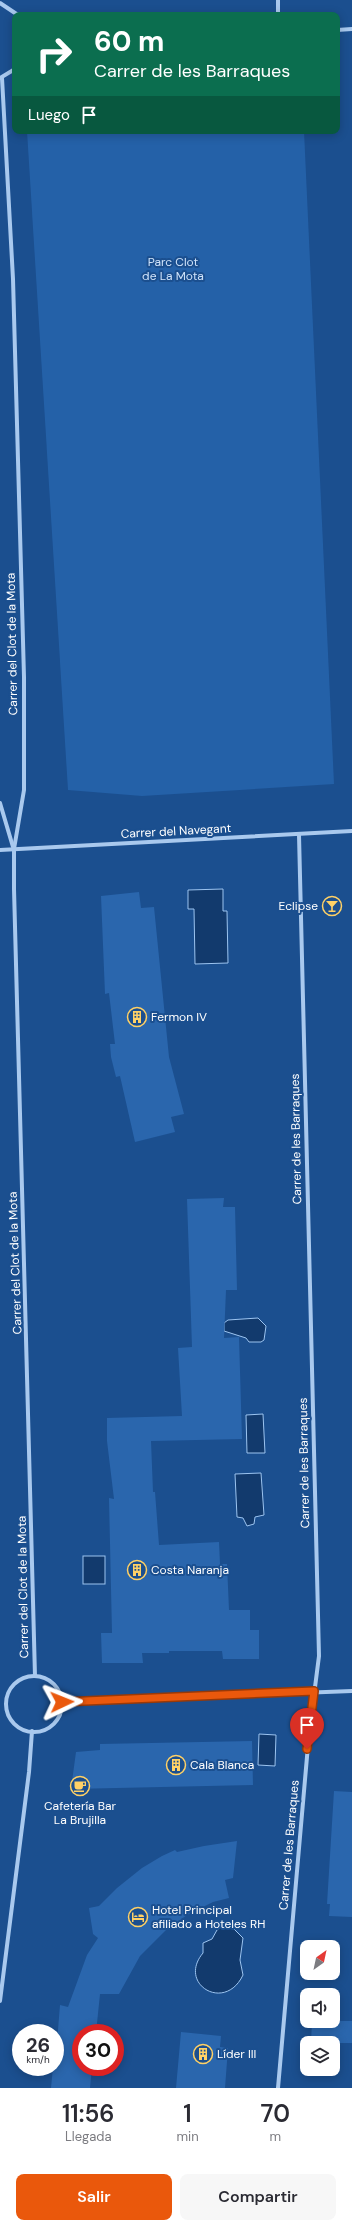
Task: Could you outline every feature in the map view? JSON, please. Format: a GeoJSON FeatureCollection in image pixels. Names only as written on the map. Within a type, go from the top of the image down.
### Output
{"type":"FeatureCollection","features":[{"type":"Feature","properties":{"kind":"street"},"geometry":{"type":"LineString","coordinates":[[278,0],[278,12]]}},
{"type":"Feature","properties":{"kind":"street"},"geometry":{"type":"LineString","coordinates":[[0,3],[14,12]]}},
{"type":"Feature","properties":{"kind":"street"},"geometry":{"type":"LineString","coordinates":[[340,30],[352,29]]}},
{"type":"Feature","properties":{"kind":"street"},"geometry":{"type":"LineString","coordinates":[[1,78],[12,71]]}},
{"type":"Feature","properties":{"kind":"street","name":"Carrer del Clot de la Mota"},"geometry":{"type":"LineString","coordinates":[[1,78],[13,287],[24,677],[24,790],[14,849],[35,1676]]}},
{"type":"Feature","properties":{"kind":"street","name":"Carrer del Clot de la Mota"},"geometry":{"type":"LineString","coordinates":[[0,803],[14,849]]}},
{"type":"Feature","properties":{"kind":"street","name":"Carrer del Navegant"},"geometry":{"type":"LineString","coordinates":[[0,850],[352,832]]}},
{"type":"Feature","properties":{"kind":"street","name":"Carrer de les Barraques"},"geometry":{"type":"LineString","coordinates":[[278,2088],[308,1734],[319,1656],[299,835]]}},
{"type":"Feature","properties":{"kind":"street"},"geometry":{"type":"LineString","coordinates":[[35,1676],[43,1677],[53,1684],[60,1694],[62,1702],[60,1713],[54,1724],[44,1730],[32,1731],[23,1729],[10,1718],[6,1701],[8,1693],[19,1680],[35,1676]]}},
{"type":"Feature","properties":{"kind":"street"},"geometry":{"type":"LineString","coordinates":[[62,1702],[314,1691],[352,1691]]}},
{"type":"Feature","properties":{"kind":"street"},"geometry":{"type":"LineString","coordinates":[[0,1701],[6,1701]]}},
{"type":"Feature","properties":{"kind":"street"},"geometry":{"type":"LineString","coordinates":[[0,2001],[29,1772],[32,1731]]}},
{"type":"Feature","properties":{"kind":"green space","name":"Parc Clot de La Mota"},"geometry":{"type":"Polygon","coordinates":[[[27,134],[304,134],[334,784],[142,796],[68,790],[27,134]]]}},
{"type":"Feature","properties":{"kind":"shaded area"},"geometry":{"type":"Polygon","coordinates":[[[223,889],[223,911],[227,911],[228,963],[195,964],[194,909],[188,909],[188,890],[223,889]]]}},
{"type":"Feature","properties":{"kind":"shaded area"},"geometry":{"type":"Polygon","coordinates":[[[258,1318],[266,1326],[264,1340],[261,1342],[249,1342],[246,1338],[224,1331],[224,1323],[228,1320],[258,1318]]]}},
{"type":"Feature","properties":{"kind":"shaded area"},"geometry":{"type":"Polygon","coordinates":[[[263,1414],[265,1453],[247,1453],[246,1415],[263,1414]]]}},
{"type":"Feature","properties":{"kind":"shaded area"},"geometry":{"type":"Polygon","coordinates":[[[261,1473],[264,1515],[255,1517],[254,1524],[247,1526],[243,1518],[237,1517],[235,1474],[261,1473]]]}},
{"type":"Feature","properties":{"kind":"shaded area"},"geometry":{"type":"Polygon","coordinates":[[[83,1556],[105,1556],[105,1584],[83,1584],[83,1556]]]}},
{"type":"Feature","properties":{"kind":"shaded area"},"geometry":{"type":"Polygon","coordinates":[[[259,1734],[276,1735],[275,1766],[258,1765],[259,1734]]]}},
{"type":"Feature","properties":{"kind":"shaded area"},"geometry":{"type":"Polygon","coordinates":[[[222,1926],[232,1927],[243,1938],[240,1960],[243,1975],[235,1986],[226,1992],[216,1993],[206,1990],[199,1984],[196,1975],[197,1964],[203,1953],[203,1943],[212,1939],[217,1930],[222,1926]]]}},
{"type":"Feature","properties":{"kind":"building","name":"Fermon IV"},"geometry":{"type":"Polygon","coordinates":[[[139,892],[141,908],[154,907],[169,1057],[184,1114],[171,1117],[175,1132],[135,1142],[120,1076],[116,1077],[111,1057],[110,1044],[115,1044],[109,993],[105,994],[101,896],[139,892]]]}},
{"type":"Feature","properties":{"kind":"building"},"geometry":{"type":"Polygon","coordinates":[[[224,1198],[223,1207],[235,1207],[237,1290],[226,1290],[224,1338],[239,1337],[242,1439],[151,1441],[153,1492],[155,1492],[159,1545],[219,1542],[220,1564],[227,1564],[229,1610],[250,1610],[250,1630],[259,1630],[259,1659],[223,1659],[222,1651],[169,1651],[169,1653],[142,1653],[143,1663],[102,1663],[101,1633],[112,1633],[109,1498],[114,1499],[107,1441],[107,1418],[182,1416],[178,1348],[192,1347],[187,1199],[224,1198]]]}},
{"type":"Feature","properties":{"kind":"building","name":"Cala Blanca"},"geometry":{"type":"Polygon","coordinates":[[[252,1741],[253,1785],[71,1789],[76,1752],[100,1750],[100,1744],[252,1741]]]}},
{"type":"Feature","properties":{"kind":"building"},"geometry":{"type":"Polygon","coordinates":[[[334,1791],[352,1792],[352,1917],[329,1916],[330,1904],[327,1904],[334,1791]]]}},
{"type":"Feature","properties":{"kind":"building","name":"Hotel Principal afiliado a Hoteles RH"},"geometry":{"type":"Polygon","coordinates":[[[237,1841],[233,1878],[225,1880],[229,1898],[213,1902],[187,1915],[166,1930],[140,1956],[119,1994],[100,1994],[97,2024],[72,2024],[72,2076],[91,2076],[90,2088],[51,2088],[52,2076],[64,2076],[64,2024],[58,2024],[60,2005],[68,2007],[87,1955],[98,1938],[93,1934],[89,1908],[99,1906],[117,1888],[142,1868],[162,1856],[175,1850],[177,1852],[237,1841]]]}},
{"type":"Feature","properties":{"kind":"building"},"geometry":{"type":"Polygon","coordinates":[[[340,2021],[352,2021],[352,2043],[340,2043],[340,2036],[311,2036],[312,2028],[340,2028],[340,2021]]]}},
{"type":"Feature","properties":{"kind":"building","name":"Líder III"},"geometry":{"type":"Polygon","coordinates":[[[181,2032],[221,2036],[220,2047],[228,2048],[225,2088],[176,2088],[181,2032]]]}},
{"type":"Feature","properties":{"kind":"place","name":"Eclipse"},"geometry":{"type":"Point","coordinates":[332,906]}},
{"type":"Feature","properties":{"kind":"place","name":"Fermon IV"},"geometry":{"type":"Point","coordinates":[137,1017]}},
{"type":"Feature","properties":{"kind":"place","name":"Costa Naranja"},"geometry":{"type":"Point","coordinates":[137,1570]}},
{"type":"Feature","properties":{"kind":"place","name":"Cala Blanca"},"geometry":{"type":"Point","coordinates":[176,1765]}},
{"type":"Feature","properties":{"kind":"place","name":"Cafetería Bar La Brujilla"},"geometry":{"type":"Point","coordinates":[80,1786]}},
{"type":"Feature","properties":{"kind":"place","name":"Hotel Principal afiliado a Hoteles RH"},"geometry":{"type":"Point","coordinates":[138,1917]}},
{"type":"Feature","properties":{"kind":"place","name":"Líder III"},"geometry":{"type":"Point","coordinates":[203,2054]}},
{"type":"Feature","properties":{"kind":"route"},"geometry":{"type":"LineString","coordinates":[[62,1702],[314,1691],[307,1749]]}}]}
